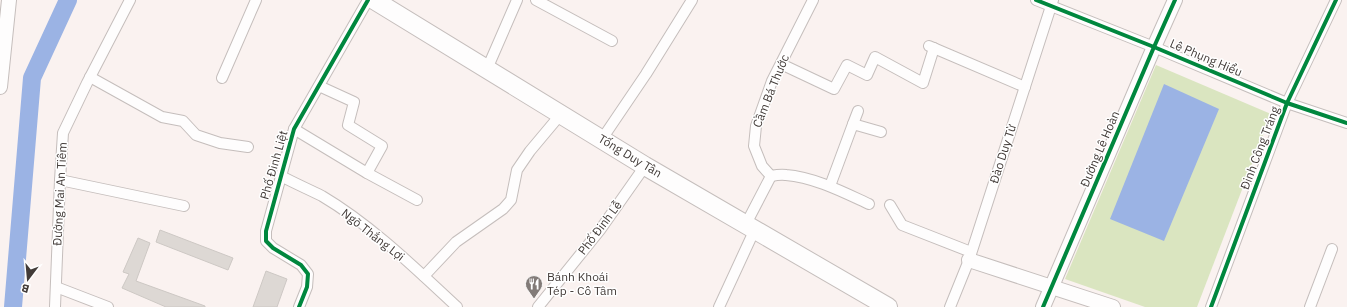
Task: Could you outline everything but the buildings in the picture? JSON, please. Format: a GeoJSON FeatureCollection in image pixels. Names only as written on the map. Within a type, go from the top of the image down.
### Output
{"type":"FeatureCollection","features":[{"type":"Feature","properties":{"kind":"highway","name":"Tống Duy Tân"},"geometry":{"type":"LineString","coordinates":[[374,0],[645,166],[888,307]]}},
{"type":"Feature","properties":{"kind":"street"},"geometry":{"type":"LineString","coordinates":[[0,86],[9,0]]}},
{"type":"Feature","properties":{"kind":"street","name":"Đường Mai An Tiêm"},"geometry":{"type":"LineString","coordinates":[[55,307],[63,133],[130,0]]}},
{"type":"Feature","properties":{"kind":"street"},"geometry":{"type":"LineString","coordinates":[[222,78],[256,0]]}},
{"type":"Feature","properties":{"kind":"street","name":"Phố Đinh Liệt"},"geometry":{"type":"LineString","coordinates":[[299,307],[307,287],[308,274],[301,265],[273,248],[266,241],[266,231],[294,129],[368,0]]}},
{"type":"Feature","properties":{"kind":"street"},"geometry":{"type":"LineString","coordinates":[[486,69],[517,0]]}},
{"type":"Feature","properties":{"kind":"street"},"geometry":{"type":"LineString","coordinates":[[536,0],[612,41]]}},
{"type":"Feature","properties":{"kind":"street"},"geometry":{"type":"LineString","coordinates":[[602,139],[646,74],[692,0]]}},
{"type":"Feature","properties":{"kind":"street","name":"Cầm Bá Thước"},"geometry":{"type":"LineString","coordinates":[[771,176],[762,166],[754,146],[756,126],[772,81],[813,0]]}},
{"type":"Feature","properties":{"kind":"street","name":"Lê Phụng Hiểu"},"geometry":{"type":"LineString","coordinates":[[1036,0],[1052,3],[1288,103],[1347,123]]}},
{"type":"Feature","properties":{"kind":"street","name":"Đường Lê Hoàn"},"geometry":{"type":"LineString","coordinates":[[1043,307],[1175,0]]}},
{"type":"Feature","properties":{"kind":"street","name":"Đinh Công Tráng"},"geometry":{"type":"LineString","coordinates":[[1211,307],[1288,103],[1336,0]]}},
{"type":"Feature","properties":{"kind":"street","name":"Đào Duy Từ"},"geometry":{"type":"LineString","coordinates":[[950,307],[970,256],[1052,3]]}},
{"type":"Feature","properties":{"kind":"street"},"geometry":{"type":"LineString","coordinates":[[781,64],[834,89],[847,65],[867,75],[875,57],[923,83],[931,47],[1025,87]]}},
{"type":"Feature","properties":{"kind":"street"},"geometry":{"type":"LineString","coordinates":[[90,77],[162,117],[183,121],[196,136],[220,143],[248,147]]}},
{"type":"Feature","properties":{"kind":"street"},"geometry":{"type":"LineString","coordinates":[[319,86],[354,102],[348,125],[382,146],[367,173]]}},
{"type":"Feature","properties":{"kind":"street"},"geometry":{"type":"LineString","coordinates":[[830,186],[858,111]]}},
{"type":"Feature","properties":{"kind":"street"},"geometry":{"type":"LineString","coordinates":[[424,276],[456,242],[503,209],[511,200],[517,170],[530,151],[561,114]]}},
{"type":"Feature","properties":{"kind":"street"},"geometry":{"type":"LineString","coordinates":[[853,124],[881,132]]}},
{"type":"Feature","properties":{"kind":"street"},"geometry":{"type":"LineString","coordinates":[[294,129],[367,173],[417,200]]}},
{"type":"Feature","properties":{"kind":"street","name":"Phố Đinh Lễ"},"geometry":{"type":"LineString","coordinates":[[538,307],[600,230],[645,166]]}},
{"type":"Feature","properties":{"kind":"street"},"geometry":{"type":"LineString","coordinates":[[719,307],[771,176],[786,175],[830,186],[869,204]]}},
{"type":"Feature","properties":{"kind":"street","name":"Ngõ Thắng Lợi"},"geometry":{"type":"LineString","coordinates":[[280,176],[322,197],[348,214],[381,239],[457,307]]}},
{"type":"Feature","properties":{"kind":"street"},"geometry":{"type":"LineString","coordinates":[[60,180],[184,206]]}},
{"type":"Feature","properties":{"kind":"street"},"geometry":{"type":"LineString","coordinates":[[890,205],[902,225],[970,256],[1052,287],[1113,307]]}},
{"type":"Feature","properties":{"kind":"street"},"geometry":{"type":"LineString","coordinates":[[1310,307],[1332,249]]}},
{"type":"Feature","properties":{"kind":"street"},"geometry":{"type":"LineString","coordinates":[[56,287],[108,307]]}},
{"type":"Feature","properties":{"kind":"green space"},"geometry":{"type":"Polygon","coordinates":[[[1156,65],[1271,114],[1197,307],[1145,307],[1065,279],[1156,65]]]}},
{"type":"Feature","properties":{"kind":"water"},"geometry":{"type":"Polygon","coordinates":[[[1164,84],[1219,109],[1164,241],[1110,219],[1164,84]]]}},
{"type":"Feature","properties":{"kind":"waterway"},"geometry":{"type":"LineString","coordinates":[[13,307],[32,78],[68,0]]}},
{"type":"Feature","properties":{"kind":"cycle path"},"geometry":{"type":"LineString","coordinates":[[299,307],[307,287],[308,274],[301,265],[273,248],[266,241],[266,231],[294,129],[368,0]]}},
{"type":"Feature","properties":{"kind":"cycle path"},"geometry":{"type":"LineString","coordinates":[[1036,0],[1154,47],[1287,103],[1347,123]]}},
{"type":"Feature","properties":{"kind":"cycle path"},"geometry":{"type":"LineString","coordinates":[[1043,307],[1175,0]]}},
{"type":"Feature","properties":{"kind":"cycle path"},"geometry":{"type":"LineString","coordinates":[[1211,307],[1287,103],[1336,0]]}},
{"type":"Feature","properties":{"kind":"place","name":"Bánh Khoái Tép - Cô Tâm"},"geometry":{"type":"Point","coordinates":[534,299]}}]}
